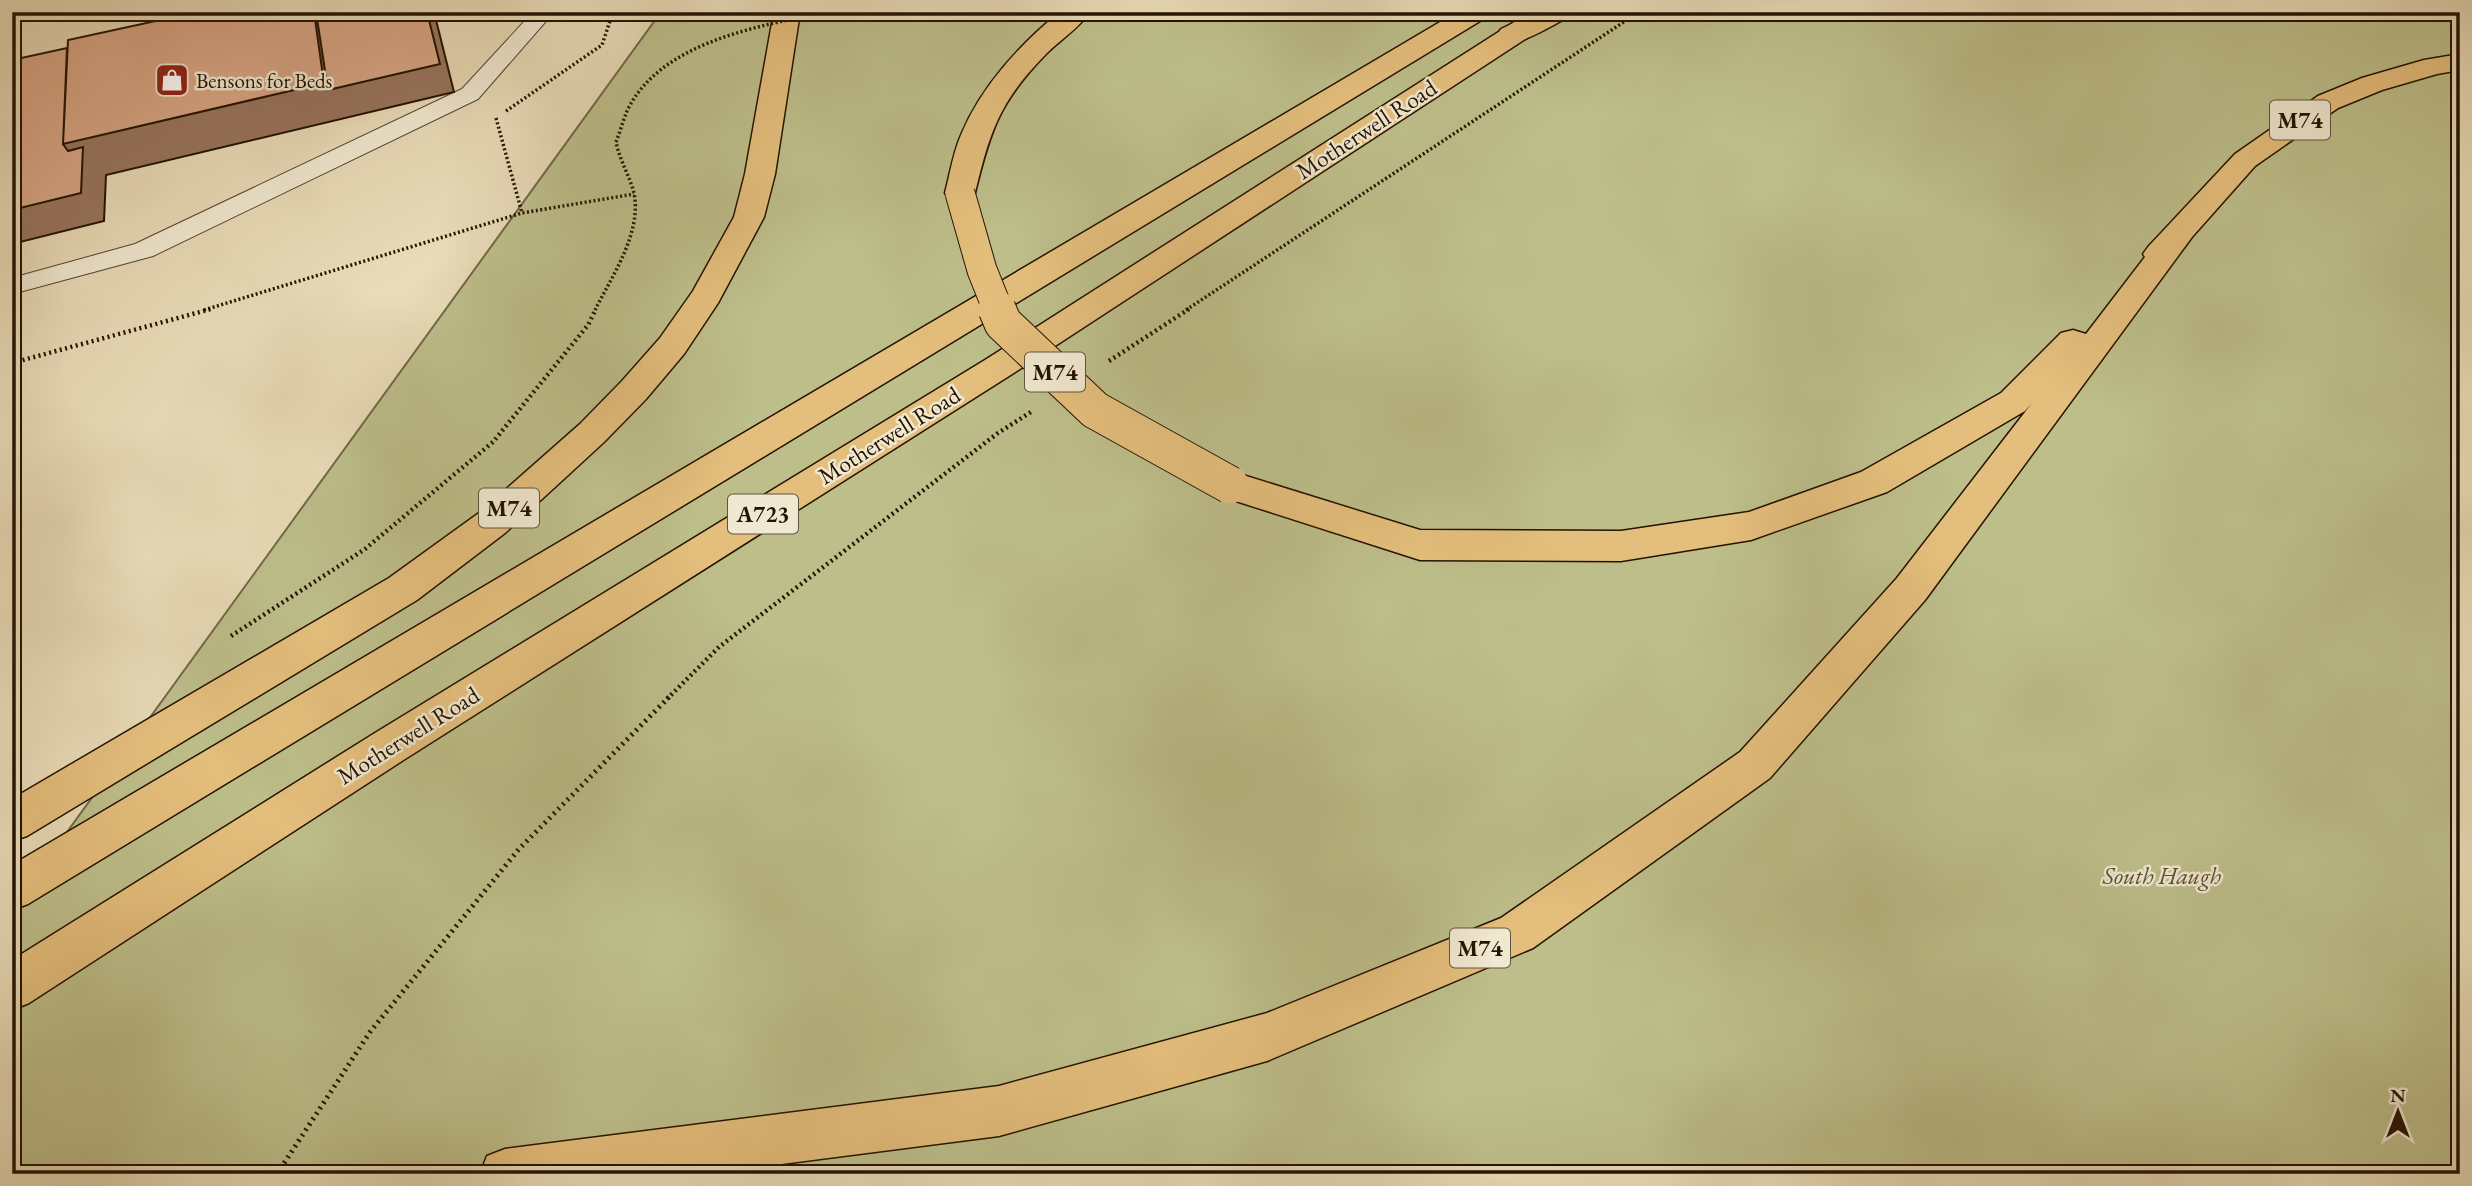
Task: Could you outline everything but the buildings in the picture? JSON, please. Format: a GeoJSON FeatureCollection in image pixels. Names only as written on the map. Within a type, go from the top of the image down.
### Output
{"type":"FeatureCollection","features":[{"type":"Feature","properties":{"kind":"main road","name":"M74"},"geometry":{"type":"LineString","coordinates":[[12,822],[403,589],[492,523],[565,458],[634,390],[672,346],[707,295],[749,217],[760,174],[787,12]]}},
{"type":"Feature","properties":{"kind":"main road","name":"M74"},"geometry":{"type":"LineString","coordinates":[[1077,12],[1007,80],[975,134],[960,193],[982,270],[1003,323],[1095,410],[1230,485],[1420,545],[1621,546],[1751,526],[1874,482],[2013,402],[2177,237],[2245,160],[2328,102],[2372,84],[2434,66],[2460,62]]}},
{"type":"Feature","properties":{"kind":"main road","name":"Motherwell Road"},"geometry":{"type":"LineString","coordinates":[[12,889],[1476,12]]}},
{"type":"Feature","properties":{"kind":"main road","name":"Motherwell Road"},"geometry":{"type":"LineString","coordinates":[[12,987],[390,746],[985,375],[1549,12]]}},
{"type":"Feature","properties":{"kind":"main road"},"geometry":{"type":"LineString","coordinates":[[1510,35],[1558,12]]}},
{"type":"Feature","properties":{"kind":"main road","name":"M74"},"geometry":{"type":"LineString","coordinates":[[505,1174],[999,1111],[1266,1037],[1517,933],[1755,765],[1911,589],[2177,237]]}},
{"type":"Feature","properties":{"kind":"lane"},"geometry":{"type":"LineString","coordinates":[[12,286],[144,250],[470,94],[544,12]]}},
{"type":"Feature","properties":{"kind":"path"},"geometry":{"type":"LineString","coordinates":[[522,213],[495,119],[602,45],[613,12]]}},
{"type":"Feature","properties":{"kind":"path"},"geometry":{"type":"LineString","coordinates":[[229,638],[365,549],[493,442],[588,325],[632,234],[634,194],[620,162],[617,142],[621,120],[633,98],[656,74],[677,59],[710,43],[741,32],[824,12]]}},
{"type":"Feature","properties":{"kind":"path"},"geometry":{"type":"LineString","coordinates":[[1103,365],[1497,103],[1639,12]]}},
{"type":"Feature","properties":{"kind":"path"},"geometry":{"type":"LineString","coordinates":[[12,363],[261,295],[522,213],[634,194]]}},
{"type":"Feature","properties":{"kind":"path"},"geometry":{"type":"LineString","coordinates":[[277,1174],[370,1032],[519,849],[719,647],[998,433],[1033,410]]}},
{"type":"Feature","properties":{"kind":"green space","name":"South Haugh"},"geometry":{"type":"Polygon","coordinates":[[[661,12],[2460,12],[2460,1174],[12,1174],[12,908],[661,12]]]}},
{"type":"Feature","properties":{"kind":"place","name":"Bensons for Beds"},"geometry":{"type":"Point","coordinates":[172,80]}}]}
